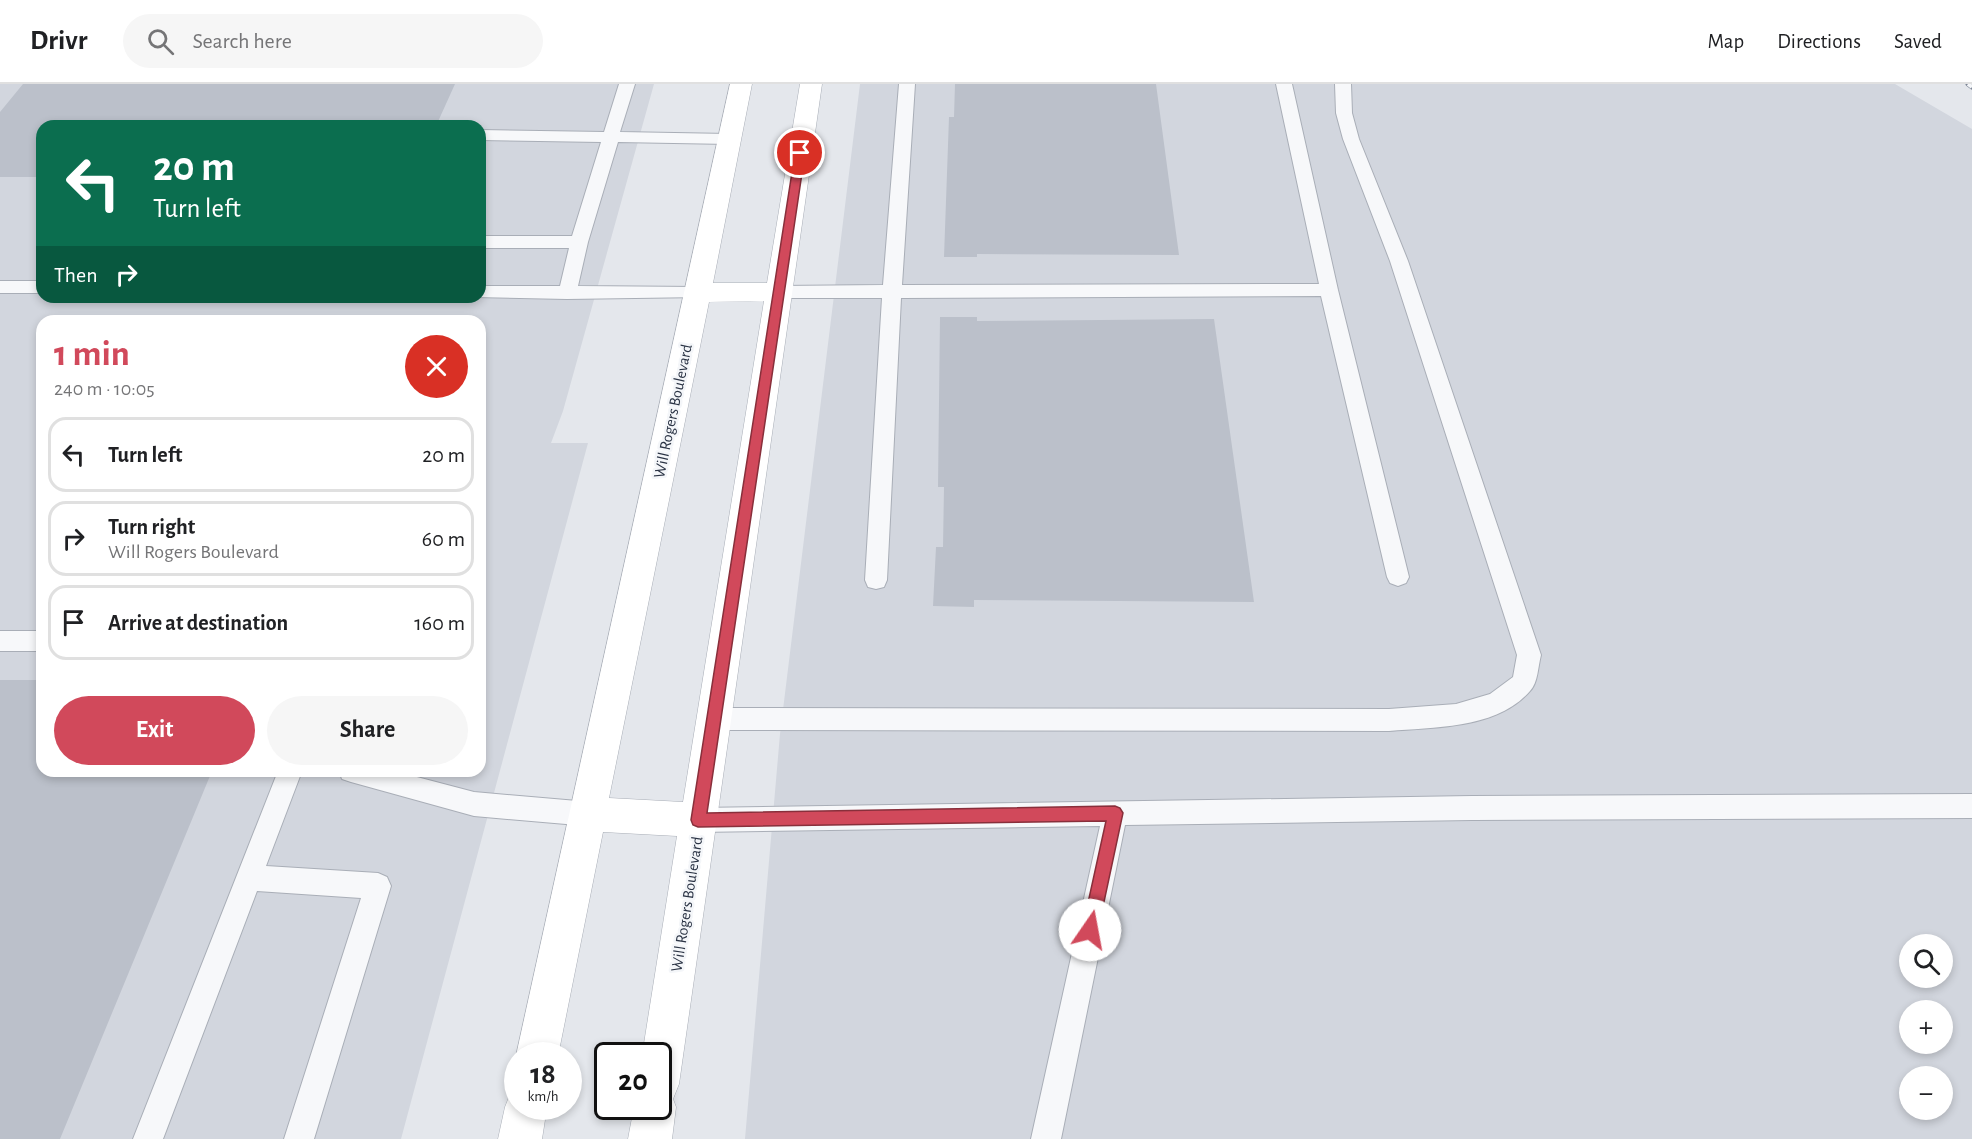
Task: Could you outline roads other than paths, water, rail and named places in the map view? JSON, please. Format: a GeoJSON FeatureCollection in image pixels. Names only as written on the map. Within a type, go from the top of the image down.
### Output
{"type":"FeatureCollection","features":[{"type":"Feature","properties":{"kind":"main road","name":"Will Rogers Boulevard"},"geometry":{"type":"LineString","coordinates":[[540,1042],[741,84]]}},
{"type":"Feature","properties":{"kind":"main road","name":"Will Rogers Boulevard"},"geometry":{"type":"LineString","coordinates":[[664,1042],[811,84]]}},
{"type":"Feature","properties":{"kind":"main road"},"geometry":{"type":"LineString","coordinates":[[697,293],[779,292]]}},
{"type":"Feature","properties":{"kind":"main road"},"geometry":{"type":"LineString","coordinates":[[589,814],[698,820]]}},
{"type":"Feature","properties":{"kind":"main road"},"geometry":{"type":"LineString","coordinates":[[520,1139],[524,1120]]}},
{"type":"Feature","properties":{"kind":"main road"},"geometry":{"type":"LineString","coordinates":[[650,1139],[653,1120]]}},
{"type":"Feature","properties":{"kind":"lane"},"geometry":{"type":"LineString","coordinates":[[567,293],[579,242],[627,84]]}},
{"type":"Feature","properties":{"kind":"lane"},"geometry":{"type":"LineString","coordinates":[[876,580],[892,292],[907,84]]}},
{"type":"Feature","properties":{"kind":"lane"},"geometry":{"type":"LineString","coordinates":[[1284,84],[1329,290],[1398,577]]}},
{"type":"Feature","properties":{"kind":"lane"},"geometry":{"type":"LineString","coordinates":[[714,719],[1389,720],[1456,715],[1497,703],[1523,683],[1529,654],[1399,261],[1351,139],[1344,113],[1343,84]]}},
{"type":"Feature","properties":{"kind":"lane"},"geometry":{"type":"LineString","coordinates":[[486,135],[729,139]]}},
{"type":"Feature","properties":{"kind":"lane"},"geometry":{"type":"LineString","coordinates":[[486,242],[579,242]]}},
{"type":"Feature","properties":{"kind":"lane"},"geometry":{"type":"LineString","coordinates":[[0,287],[36,287]]}},
{"type":"Feature","properties":{"kind":"lane"},"geometry":{"type":"LineString","coordinates":[[779,292],[1329,290]]}},
{"type":"Feature","properties":{"kind":"lane"},"geometry":{"type":"LineString","coordinates":[[486,292],[697,293]]}},
{"type":"Feature","properties":{"kind":"lane"},"geometry":{"type":"LineString","coordinates":[[0,641],[36,641]]}},
{"type":"Feature","properties":{"kind":"lane"},"geometry":{"type":"LineString","coordinates":[[148,1139],[288,777]]}},
{"type":"Feature","properties":{"kind":"lane"},"geometry":{"type":"LineString","coordinates":[[373,777],[474,804],[589,814]]}},
{"type":"Feature","properties":{"kind":"lane"},"geometry":{"type":"LineString","coordinates":[[698,820],[1484,808],[1972,806]]}},
{"type":"Feature","properties":{"kind":"lane"},"geometry":{"type":"LineString","coordinates":[[1046,1139],[1115,813]]}},
{"type":"Feature","properties":{"kind":"lane"},"geometry":{"type":"LineString","coordinates":[[249,878],[378,886],[299,1139]]}},
{"type":"Feature","properties":{"kind":"railway"},"geometry":{"type":"LineString","coordinates":[[1968,84],[1972,87]]}}]}
